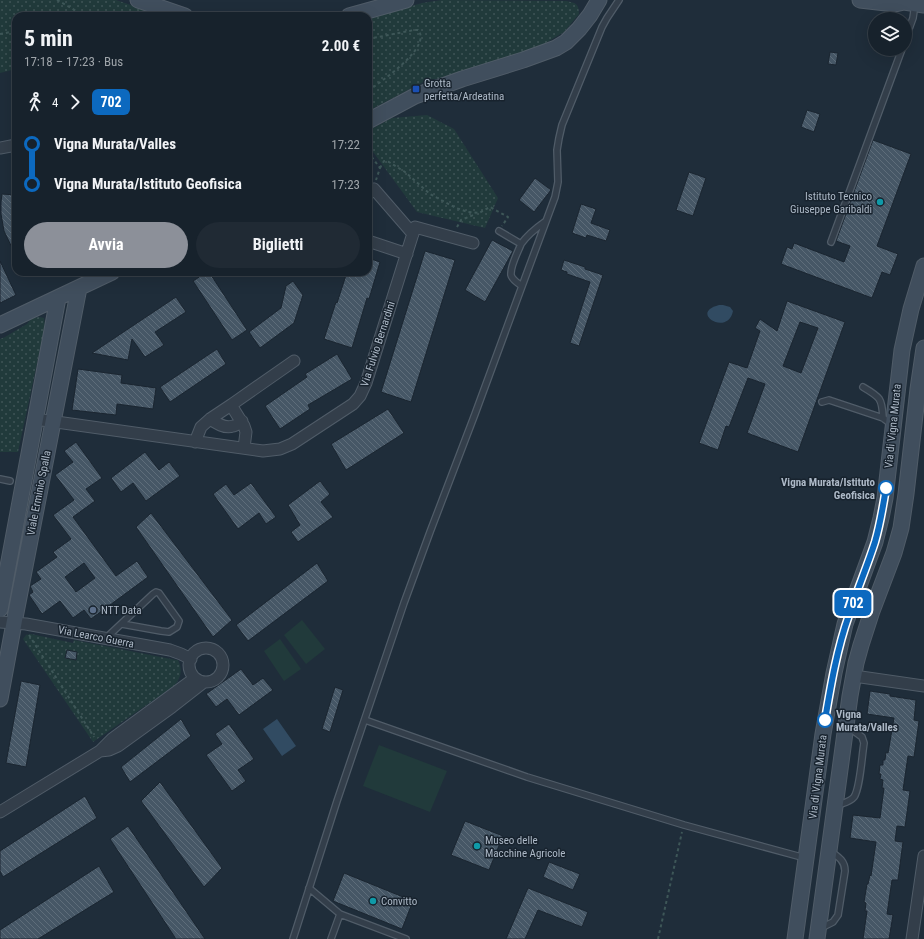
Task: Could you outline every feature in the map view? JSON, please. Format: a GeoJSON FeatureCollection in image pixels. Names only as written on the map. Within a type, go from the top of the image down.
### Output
{"type":"FeatureCollection","features":[{"type":"Feature","properties":{"kind":"main road"},"geometry":{"type":"LineString","coordinates":[[138,0],[173,12]]}},
{"type":"Feature","properties":{"kind":"main road"},"geometry":{"type":"LineString","coordinates":[[363,12],[406,0]]}},
{"type":"Feature","properties":{"kind":"main road"},"geometry":{"type":"LineString","coordinates":[[372,119],[415,96],[556,48],[566,42],[579,29],[599,0]]}},
{"type":"Feature","properties":{"kind":"main road"},"geometry":{"type":"LineString","coordinates":[[860,0],[895,4],[911,3]]}},
{"type":"Feature","properties":{"kind":"main road","name":"Via di Vigna Murata"},"geometry":{"type":"LineString","coordinates":[[795,939],[823,734],[833,677],[846,624],[869,559],[885,498],[888,422],[912,305],[924,266]]}},
{"type":"Feature","properties":{"kind":"main road"},"geometry":{"type":"LineString","coordinates":[[0,325],[104,276]]}},
{"type":"Feature","properties":{"kind":"main road","name":"Viale Erminio Spalla"},"geometry":{"type":"LineString","coordinates":[[0,699],[79,288]]}},
{"type":"Feature","properties":{"kind":"main road","name":"Viale Erminio Spalla"},"geometry":{"type":"LineString","coordinates":[[0,609],[58,298]]}},
{"type":"Feature","properties":{"kind":"main road","name":"Via di Vigna Murata"},"geometry":{"type":"LineString","coordinates":[[818,934],[854,676],[866,629],[894,553],[899,535],[906,494],[924,348]]}},
{"type":"Feature","properties":{"kind":"street"},"geometry":{"type":"LineString","coordinates":[[0,148],[12,146]]}},
{"type":"Feature","properties":{"kind":"street"},"geometry":{"type":"LineString","coordinates":[[372,192],[413,234],[415,227],[473,243]]}},
{"type":"Feature","properties":{"kind":"street","name":"Via Fulvio Bernardini"},"geometry":{"type":"LineString","coordinates":[[35,419],[263,451],[280,450],[292,444],[353,404],[360,396],[366,384],[413,234]]}},
{"type":"Feature","properties":{"kind":"street"},"geometry":{"type":"LineString","coordinates":[[372,242],[407,254]]}},
{"type":"Feature","properties":{"kind":"street"},"geometry":{"type":"LineString","coordinates":[[195,442],[201,427],[210,419],[294,361]]}},
{"type":"Feature","properties":{"kind":"street"},"geometry":{"type":"LineString","coordinates":[[231,405],[242,421],[246,432],[244,448]]}},
{"type":"Feature","properties":{"kind":"street"},"geometry":{"type":"LineString","coordinates":[[210,419],[228,427],[242,421]]}},
{"type":"Feature","properties":{"kind":"street"},"geometry":{"type":"LineString","coordinates":[[888,422],[914,429]]}},
{"type":"Feature","properties":{"kind":"street","name":"Via Learco Guerra"},"geometry":{"type":"LineString","coordinates":[[13,626],[26,624],[106,638],[176,652],[191,659]]}},
{"type":"Feature","properties":{"kind":"street"},"geometry":{"type":"LineString","coordinates":[[207,649],[212,650],[220,656],[223,667],[218,677],[214,680],[209,682],[200,680],[192,675],[189,665],[191,659],[196,652],[207,649]]}},
{"type":"Feature","properties":{"kind":"street"},"geometry":{"type":"LineString","coordinates":[[854,676],[924,686]]}},
{"type":"Feature","properties":{"kind":"street"},"geometry":{"type":"LineString","coordinates":[[0,812],[100,751],[112,739],[173,701],[200,680]]}},
{"type":"Feature","properties":{"kind":"street"},"geometry":{"type":"LineString","coordinates":[[912,939],[924,856]]}},
{"type":"Feature","properties":{"kind":"lane"},"geometry":{"type":"LineString","coordinates":[[293,939],[337,801],[418,564],[558,188],[557,150],[560,131],[602,27],[618,0]]}},
{"type":"Feature","properties":{"kind":"lane"},"geometry":{"type":"LineString","coordinates":[[911,3],[912,21]]}},
{"type":"Feature","properties":{"kind":"lane"},"geometry":{"type":"LineString","coordinates":[[831,242],[899,56]]}},
{"type":"Feature","properties":{"kind":"lane"},"geometry":{"type":"LineString","coordinates":[[522,286],[511,276],[512,267],[521,244],[527,236],[546,220]]}},
{"type":"Feature","properties":{"kind":"lane"},"geometry":{"type":"LineString","coordinates":[[499,231],[521,244]]}},
{"type":"Feature","properties":{"kind":"lane"},"geometry":{"type":"LineString","coordinates":[[863,387],[875,394],[880,399],[888,422]]}},
{"type":"Feature","properties":{"kind":"lane"},"geometry":{"type":"LineString","coordinates":[[822,402],[829,400],[888,422]]}},
{"type":"Feature","properties":{"kind":"lane"},"geometry":{"type":"LineString","coordinates":[[0,479],[10,481]]}},
{"type":"Feature","properties":{"kind":"lane"},"geometry":{"type":"LineString","coordinates":[[106,638],[156,592],[159,593],[179,621],[177,627],[169,632],[122,624]]}},
{"type":"Feature","properties":{"kind":"lane"},"geometry":{"type":"LineString","coordinates":[[365,720],[527,777],[684,825],[807,859]]}},
{"type":"Feature","properties":{"kind":"lane"},"geometry":{"type":"LineString","coordinates":[[835,806],[847,802],[855,797],[857,793],[864,744],[862,737],[846,725]]}},
{"type":"Feature","properties":{"kind":"lane"},"geometry":{"type":"LineString","coordinates":[[309,888],[340,914],[406,939]]}},
{"type":"Feature","properties":{"kind":"lane"},"geometry":{"type":"LineString","coordinates":[[331,939],[340,914]]}},
{"type":"Feature","properties":{"kind":"path"},"geometry":{"type":"LineString","coordinates":[[57,0],[78,12]]}},
{"type":"Feature","properties":{"kind":"path"},"geometry":{"type":"LineString","coordinates":[[372,38],[414,30],[418,30],[420,32],[421,38],[420,43],[408,60],[372,88]]}},
{"type":"Feature","properties":{"kind":"path"},"geometry":{"type":"LineString","coordinates":[[0,34],[12,32]]}},
{"type":"Feature","properties":{"kind":"path"},"geometry":{"type":"LineString","coordinates":[[372,157],[380,168]]}},
{"type":"Feature","properties":{"kind":"path"},"geometry":{"type":"LineString","coordinates":[[372,188],[384,161],[389,162],[405,172],[430,194],[456,208],[468,212],[479,213]]}},
{"type":"Feature","properties":{"kind":"path"},"geometry":{"type":"LineString","coordinates":[[457,227],[461,220],[490,207],[508,217],[499,231]]}},
{"type":"Feature","properties":{"kind":"path"},"geometry":{"type":"LineString","coordinates":[[13,626],[29,634],[94,737]]}},
{"type":"Feature","properties":{"kind":"path"},"geometry":{"type":"LineString","coordinates":[[658,939],[684,825]]}},
{"type":"Feature","properties":{"kind":"green space"},"geometry":{"type":"Polygon","coordinates":[[[0,0],[116,0],[151,12],[12,12],[12,70],[0,73],[0,0]]]}},
{"type":"Feature","properties":{"kind":"green space"},"geometry":{"type":"Polygon","coordinates":[[[442,0],[566,1],[576,4],[579,14],[564,32],[539,47],[445,78],[427,80],[372,109],[372,18],[422,3],[442,0]]]}},
{"type":"Feature","properties":{"kind":"green space"},"geometry":{"type":"Polygon","coordinates":[[[427,115],[454,129],[498,198],[485,228],[417,212],[372,150],[372,129],[392,118],[427,115]]]}},
{"type":"Feature","properties":{"kind":"green space"},"geometry":{"type":"Polygon","coordinates":[[[32,318],[44,318],[45,326],[18,452],[0,452],[0,339],[27,324],[32,318]]]}},
{"type":"Feature","properties":{"kind":"green space"},"geometry":{"type":"Polygon","coordinates":[[[302,620],[325,649],[306,664],[284,635],[302,620]]]}},
{"type":"Feature","properties":{"kind":"green space"},"geometry":{"type":"Polygon","coordinates":[[[31,634],[73,643],[74,640],[178,660],[181,671],[180,677],[174,686],[93,742],[23,639],[26,635],[31,634]]]}},
{"type":"Feature","properties":{"kind":"green space"},"geometry":{"type":"Polygon","coordinates":[[[280,639],[301,669],[284,681],[264,651],[280,639]]]}},
{"type":"Feature","properties":{"kind":"green space"},"geometry":{"type":"Polygon","coordinates":[[[379,745],[447,771],[430,812],[363,786],[379,745]]]}},
{"type":"Feature","properties":{"kind":"water"},"geometry":{"type":"Polygon","coordinates":[[[719,305],[730,307],[733,311],[730,319],[718,323],[712,321],[708,317],[707,313],[710,309],[719,305]]]}},
{"type":"Feature","properties":{"kind":"water"},"geometry":{"type":"Polygon","coordinates":[[[277,719],[296,746],[282,756],[263,729],[277,719]]]}},
{"type":"Feature","properties":{"kind":"building"},"geometry":{"type":"Polygon","coordinates":[[[830,52],[838,53],[836,65],[828,64],[830,52]]]}},
{"type":"Feature","properties":{"kind":"building"},"geometry":{"type":"Polygon","coordinates":[[[807,110],[820,114],[814,132],[801,127],[807,110]]]}},
{"type":"Feature","properties":{"kind":"building"},"geometry":{"type":"Polygon","coordinates":[[[873,140],[911,154],[877,246],[898,254],[890,275],[882,272],[872,298],[781,264],[787,247],[792,249],[794,243],[844,262],[850,246],[836,241],[873,140]]]}},
{"type":"Feature","properties":{"kind":"building"},"geometry":{"type":"Polygon","coordinates":[[[689,172],[706,178],[693,216],[676,210],[689,172]]]}},
{"type":"Feature","properties":{"kind":"building"},"geometry":{"type":"Polygon","coordinates":[[[535,178],[551,190],[534,212],[519,200],[535,178]]]}},
{"type":"Feature","properties":{"kind":"building"},"geometry":{"type":"Polygon","coordinates":[[[2,194],[12,195],[12,248],[4,231],[1,214],[2,194]]]}},
{"type":"Feature","properties":{"kind":"building"},"geometry":{"type":"Polygon","coordinates":[[[581,204],[596,209],[591,223],[610,230],[606,241],[587,235],[586,238],[572,233],[581,204]]]}},
{"type":"Feature","properties":{"kind":"building"},"geometry":{"type":"Polygon","coordinates":[[[492,240],[513,251],[485,302],[465,290],[492,240]]]}},
{"type":"Feature","properties":{"kind":"building"},"geometry":{"type":"Polygon","coordinates":[[[425,251],[455,260],[411,402],[381,392],[425,251]]]}},
{"type":"Feature","properties":{"kind":"building"},"geometry":{"type":"Polygon","coordinates":[[[372,259],[380,262],[369,299],[367,298],[352,348],[324,339],[336,302],[337,303],[346,276],[372,276],[372,259]]]}},
{"type":"Feature","properties":{"kind":"building"},"geometry":{"type":"Polygon","coordinates":[[[564,260],[603,275],[579,346],[570,343],[590,282],[567,274],[567,272],[561,270],[564,260]]]}},
{"type":"Feature","properties":{"kind":"building"},"geometry":{"type":"Polygon","coordinates":[[[0,261],[16,295],[0,303],[0,261]]]}},
{"type":"Feature","properties":{"kind":"building"},"geometry":{"type":"Polygon","coordinates":[[[201,276],[212,276],[247,330],[232,340],[193,281],[201,276]]]}},
{"type":"Feature","properties":{"kind":"building"},"geometry":{"type":"Polygon","coordinates":[[[293,281],[303,295],[294,323],[260,348],[249,332],[281,308],[286,286],[293,281]]]}},
{"type":"Feature","properties":{"kind":"building"},"geometry":{"type":"Polygon","coordinates":[[[176,297],[186,312],[155,332],[164,345],[145,357],[132,339],[128,360],[92,353],[176,297]]]}},
{"type":"Feature","properties":{"kind":"building"},"geometry":{"type":"Polygon","coordinates":[[[787,301],[845,322],[798,452],[747,433],[765,384],[748,378],[729,427],[726,426],[718,450],[699,443],[729,362],[747,368],[760,331],[755,328],[760,319],[777,331],[787,301]],[[800,322],[783,366],[801,373],[818,328],[800,322]]]}},
{"type":"Feature","properties":{"kind":"building"},"geometry":{"type":"Polygon","coordinates":[[[217,349],[226,364],[170,402],[160,387],[217,349]]]}},
{"type":"Feature","properties":{"kind":"building"},"geometry":{"type":"Polygon","coordinates":[[[337,354],[352,379],[308,405],[310,409],[280,429],[265,406],[307,377],[305,374],[337,354]]]}},
{"type":"Feature","properties":{"kind":"building"},"geometry":{"type":"Polygon","coordinates":[[[78,369],[122,375],[121,383],[156,388],[153,409],[117,404],[116,415],[72,410],[78,369]]]}},
{"type":"Feature","properties":{"kind":"building"},"geometry":{"type":"Polygon","coordinates":[[[388,409],[404,433],[346,470],[331,444],[388,409]]]}},
{"type":"Feature","properties":{"kind":"building"},"geometry":{"type":"Polygon","coordinates":[[[76,442],[102,478],[86,489],[95,501],[73,517],[116,576],[137,561],[148,577],[91,619],[84,610],[73,618],[60,601],[42,614],[29,595],[33,592],[30,586],[41,579],[36,572],[57,557],[53,552],[71,539],[53,515],[74,500],[55,475],[73,462],[64,451],[76,442]],[[84,563],[65,577],[76,592],[95,578],[84,563]]]}},
{"type":"Feature","properties":{"kind":"building"},"geometry":{"type":"Polygon","coordinates":[[[145,452],[159,470],[169,462],[180,476],[146,501],[133,483],[121,492],[111,478],[145,452]]]}},
{"type":"Feature","properties":{"kind":"building"},"geometry":{"type":"Polygon","coordinates":[[[320,481],[330,494],[321,502],[333,517],[298,542],[291,532],[300,525],[288,505],[320,481]]]}},
{"type":"Feature","properties":{"kind":"building"},"geometry":{"type":"Polygon","coordinates":[[[251,483],[276,517],[266,524],[259,513],[238,529],[213,494],[226,484],[234,495],[251,483]]]}},
{"type":"Feature","properties":{"kind":"building"},"geometry":{"type":"Polygon","coordinates":[[[151,513],[232,620],[213,637],[136,527],[151,513]]]}},
{"type":"Feature","properties":{"kind":"building"},"geometry":{"type":"Polygon","coordinates":[[[317,563],[328,581],[248,641],[236,625],[317,563]]]}},
{"type":"Feature","properties":{"kind":"building"},"geometry":{"type":"Polygon","coordinates":[[[67,650],[77,652],[76,660],[65,658],[67,650]]]}},
{"type":"Feature","properties":{"kind":"building"},"geometry":{"type":"Polygon","coordinates":[[[241,669],[253,685],[263,678],[273,690],[239,715],[227,699],[216,707],[206,694],[241,669]]]}},
{"type":"Feature","properties":{"kind":"building"},"geometry":{"type":"Polygon","coordinates":[[[21,681],[40,685],[26,767],[6,763],[21,681]]]}},
{"type":"Feature","properties":{"kind":"building"},"geometry":{"type":"Polygon","coordinates":[[[335,687],[343,690],[330,732],[322,729],[335,687]]]}},
{"type":"Feature","properties":{"kind":"building"},"geometry":{"type":"Polygon","coordinates":[[[870,691],[916,700],[914,720],[919,721],[914,757],[908,756],[903,790],[910,791],[905,827],[897,826],[895,841],[903,842],[898,880],[892,880],[887,914],[893,915],[889,939],[863,939],[867,911],[865,911],[866,903],[864,902],[867,884],[870,875],[871,876],[876,842],[850,838],[853,815],[880,818],[884,788],[882,788],[883,780],[880,779],[881,774],[879,774],[880,765],[883,765],[886,752],[888,753],[894,718],[867,714],[870,691]]]}},
{"type":"Feature","properties":{"kind":"building"},"geometry":{"type":"Polygon","coordinates":[[[181,719],[191,736],[130,782],[121,767],[181,719]]]}},
{"type":"Feature","properties":{"kind":"building"},"geometry":{"type":"Polygon","coordinates":[[[229,724],[254,759],[238,770],[246,781],[232,791],[206,755],[222,744],[215,734],[229,724]]]}},
{"type":"Feature","properties":{"kind":"building"},"geometry":{"type":"Polygon","coordinates":[[[160,782],[222,868],[204,887],[141,801],[160,782]]]}},
{"type":"Feature","properties":{"kind":"building"},"geometry":{"type":"Polygon","coordinates":[[[85,796],[97,818],[3,877],[0,871],[0,851],[85,796]]]}},
{"type":"Feature","properties":{"kind":"building","name":"Museo delle Macchine Agricole"},"geometry":{"type":"Polygon","coordinates":[[[465,821],[503,836],[489,870],[451,855],[465,821]]]}},
{"type":"Feature","properties":{"kind":"building"},"geometry":{"type":"Polygon","coordinates":[[[128,826],[205,939],[176,939],[110,839],[128,826]]]}},
{"type":"Feature","properties":{"kind":"building"},"geometry":{"type":"Polygon","coordinates":[[[549,862],[580,874],[573,890],[543,877],[549,862]]]}},
{"type":"Feature","properties":{"kind":"building"},"geometry":{"type":"Polygon","coordinates":[[[99,866],[114,892],[38,939],[0,939],[0,930],[99,866]]]}},
{"type":"Feature","properties":{"kind":"building","name":"Convitto"},"geometry":{"type":"Polygon","coordinates":[[[344,873],[413,901],[402,929],[333,901],[344,873]]]}},
{"type":"Feature","properties":{"kind":"building"},"geometry":{"type":"Polygon","coordinates":[[[528,888],[588,912],[582,927],[538,910],[525,939],[506,939],[528,888]]]}},
{"type":"Feature","properties":{"kind":"bus line","name":"702"},"geometry":{"type":"LineString","coordinates":[[825,720],[840,642],[875,542],[886,488]]}},
{"type":"Feature","properties":{"kind":"place","name":"Grotta perfetta/Ardeatina"},"geometry":{"type":"Point","coordinates":[416,89]}},
{"type":"Feature","properties":{"kind":"place","name":"Istituto Tecnico Giuseppe Garibaldi"},"geometry":{"type":"Point","coordinates":[880,202]}},
{"type":"Feature","properties":{"kind":"place","name":"Vigna Murata/Istituto Geofisica"},"geometry":{"type":"Point","coordinates":[886,488]}},
{"type":"Feature","properties":{"kind":"place","name":"NTT Data"},"geometry":{"type":"Point","coordinates":[93,610]}},
{"type":"Feature","properties":{"kind":"place","name":"Vigna Murata/Valles"},"geometry":{"type":"Point","coordinates":[825,720]}},
{"type":"Feature","properties":{"kind":"place","name":"Museo delle Macchine Agricole"},"geometry":{"type":"Point","coordinates":[477,846]}},
{"type":"Feature","properties":{"kind":"place","name":"Convitto"},"geometry":{"type":"Point","coordinates":[373,901]}}]}
